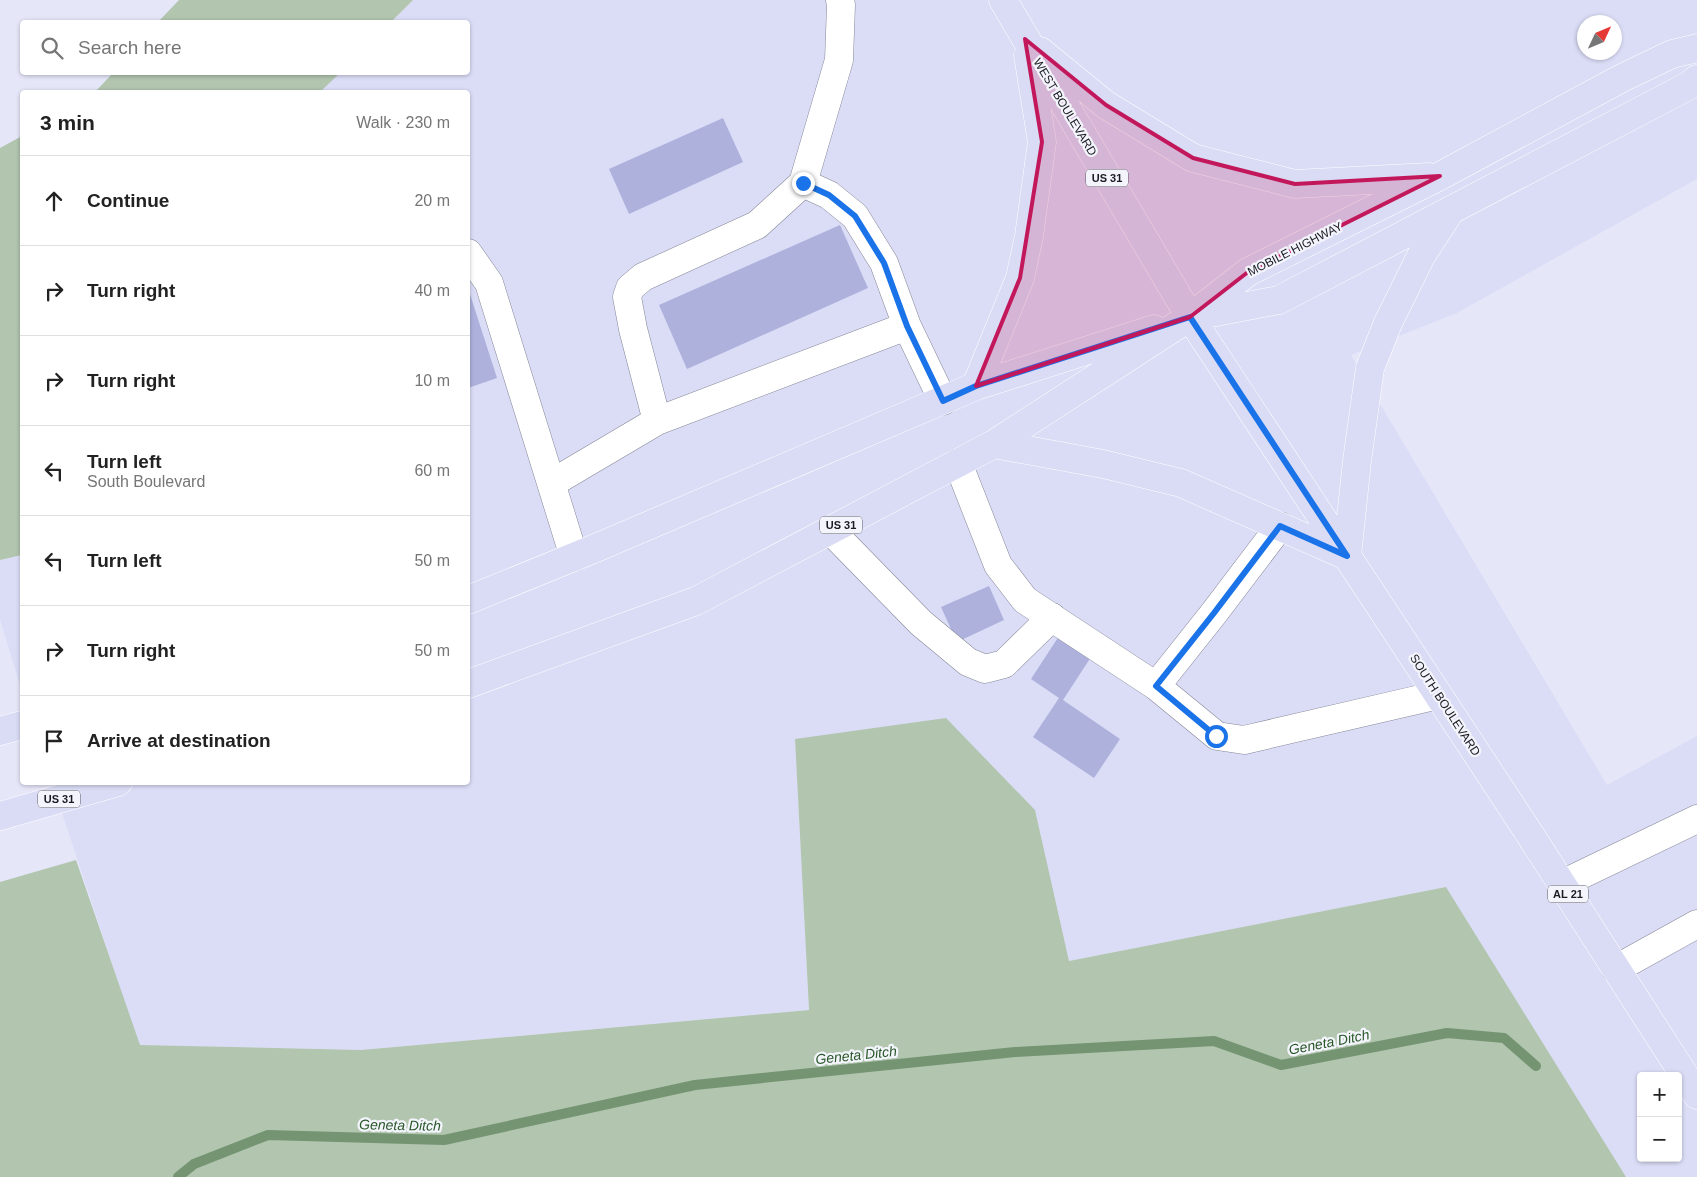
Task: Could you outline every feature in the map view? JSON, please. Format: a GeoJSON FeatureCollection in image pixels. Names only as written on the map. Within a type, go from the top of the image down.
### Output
{"type":"FeatureCollection","features":[{"type":"Feature","properties":{"kind":"main road","name":"WEST BOULEVARD"},"geometry":{"type":"LineString","coordinates":[[1002,0],[1190,317]]}},
{"type":"Feature","properties":{"kind":"main road"},"geometry":{"type":"LineString","coordinates":[[1025,39],[1106,105],[1193,158],[1295,184],[1440,176]]}},
{"type":"Feature","properties":{"kind":"main road"},"geometry":{"type":"LineString","coordinates":[[976,386],[1020,278],[1030,236],[1042,142],[1025,39]]}},
{"type":"Feature","properties":{"kind":"main road","name":"MOBILE HIGHWAY"},"geometry":{"type":"LineString","coordinates":[[1190,317],[1248,272],[1440,176],[1622,78],[1672,54],[1697,48]]}},
{"type":"Feature","properties":{"kind":"main road"},"geometry":{"type":"LineString","coordinates":[[470,599],[574,557],[976,386],[1190,317],[1279,300],[1690,85],[1697,78]]}},
{"type":"Feature","properties":{"kind":"main road"},"geometry":{"type":"LineString","coordinates":[[994,444],[1103,464],[1182,483],[1347,556],[1357,461],[1370,368],[1388,323],[1417,264],[1450,211]]}},
{"type":"Feature","properties":{"kind":"main road","name":"US 31"},"geometry":{"type":"LineString","coordinates":[[470,683],[696,601],[994,444],[1190,317]]}},
{"type":"Feature","properties":{"kind":"main road","name":"SOUTH BOULEVARD"},"geometry":{"type":"LineString","coordinates":[[1190,317],[1562,884],[1697,1095]]}},
{"type":"Feature","properties":{"kind":"main road"},"geometry":{"type":"LineString","coordinates":[[0,731],[20,726]]}},
{"type":"Feature","properties":{"kind":"main road","name":"US 31"},"geometry":{"type":"LineString","coordinates":[[0,814],[107,785]]}},
{"type":"Feature","properties":{"kind":"lane"},"geometry":{"type":"LineString","coordinates":[[657,421],[626,297],[630,288],[643,277],[757,225],[803,183],[839,60],[840,0]]}},
{"type":"Feature","properties":{"kind":"lane"},"geometry":{"type":"LineString","coordinates":[[803,183],[829,195],[855,216],[884,263],[907,326],[943,401]]}},
{"type":"Feature","properties":{"kind":"lane"},"geometry":{"type":"LineString","coordinates":[[470,256],[490,283],[574,557]]}},
{"type":"Feature","properties":{"kind":"lane"},"geometry":{"type":"LineString","coordinates":[[552,483],[657,421],[907,326]]}},
{"type":"Feature","properties":{"kind":"lane"},"geometry":{"type":"LineString","coordinates":[[958,463],[998,566],[1025,600],[1156,686],[1216,736],[1244,740],[1438,694]]}},
{"type":"Feature","properties":{"kind":"lane"},"geometry":{"type":"LineString","coordinates":[[1156,686],[1280,526]]}},
{"type":"Feature","properties":{"kind":"lane"},"geometry":{"type":"LineString","coordinates":[[830,530],[921,623],[968,662],[985,669],[1004,664],[1052,617]]}},
{"type":"Feature","properties":{"kind":"lane"},"geometry":{"type":"LineString","coordinates":[[1562,884],[1697,819]]}},
{"type":"Feature","properties":{"kind":"lane"},"geometry":{"type":"LineString","coordinates":[[1616,969],[1697,924]]}},
{"type":"Feature","properties":{"kind":"highlighted area"},"geometry":{"type":"Polygon","coordinates":[[[1025,39],[1106,105],[1193,158],[1295,184],[1440,176],[1248,272],[1190,317],[976,386],[1020,278],[1042,142],[1025,39]]]}},
{"type":"Feature","properties":{"kind":"shaded area"},"geometry":{"type":"Polygon","coordinates":[[[413,0],[1697,0],[1697,179],[1457,313],[1351,355],[1607,785],[1697,736],[1697,1177],[1626,1177],[1446,887],[1069,961],[1035,810],[795,739],[809,1010],[361,1050],[139,1045],[53,785],[470,785],[470,90],[322,90],[338,75],[470,75],[470,20],[393,20],[413,0]]]}},
{"type":"Feature","properties":{"kind":"shaded area"},"geometry":{"type":"Polygon","coordinates":[[[20,555],[20,685],[0,620],[0,560],[20,555]]]}},
{"type":"Feature","properties":{"kind":"green space"},"geometry":{"type":"Polygon","coordinates":[[[179,0],[413,0],[393,20],[160,20],[179,0]]]}},
{"type":"Feature","properties":{"kind":"green space"},"geometry":{"type":"Polygon","coordinates":[[[111,75],[338,75],[322,90],[97,90],[111,75]]]}},
{"type":"Feature","properties":{"kind":"green space"},"geometry":{"type":"Polygon","coordinates":[[[20,137],[20,555],[0,560],[0,148],[20,137]]]}},
{"type":"Feature","properties":{"kind":"green space"},"geometry":{"type":"Polygon","coordinates":[[[946,718],[1035,810],[1069,961],[1446,887],[1626,1177],[0,1177],[0,882],[76,860],[140,1045],[361,1050],[809,1010],[795,739],[946,718]]]}},
{"type":"Feature","properties":{"kind":"building"},"geometry":{"type":"Polygon","coordinates":[[[723,118],[743,162],[629,214],[609,169],[723,118]]]}},
{"type":"Feature","properties":{"kind":"building"},"geometry":{"type":"Polygon","coordinates":[[[840,225],[868,288],[687,369],[659,305],[840,225]]]}},
{"type":"Feature","properties":{"kind":"building"},"geometry":{"type":"Polygon","coordinates":[[[470,294],[497,378],[470,387],[470,294]]]}},
{"type":"Feature","properties":{"kind":"building"},"geometry":{"type":"Polygon","coordinates":[[[989,586],[1004,620],[957,642],[941,607],[989,586]]]}},
{"type":"Feature","properties":{"kind":"building"},"geometry":{"type":"Polygon","coordinates":[[[1059,636],[1091,657],[1063,700],[1120,739],[1094,778],[1033,737],[1059,698],[1031,679],[1059,636]]]}},
{"type":"Feature","properties":{"kind":"waterway","name":"Geneta Ditch"},"geometry":{"type":"LineString","coordinates":[[178,1177],[194,1164],[268,1135],[444,1140],[695,1085],[1015,1052],[1214,1041],[1281,1065],[1447,1033],[1504,1038],[1536,1066]]}},
{"type":"Feature","properties":{"kind":"route"},"geometry":{"type":"LineString","coordinates":[[803,183],[829,195],[855,216],[884,263],[907,326],[943,401],[976,386],[1190,317],[1347,556],[1280,526],[1156,686],[1216,736]]}}]}
